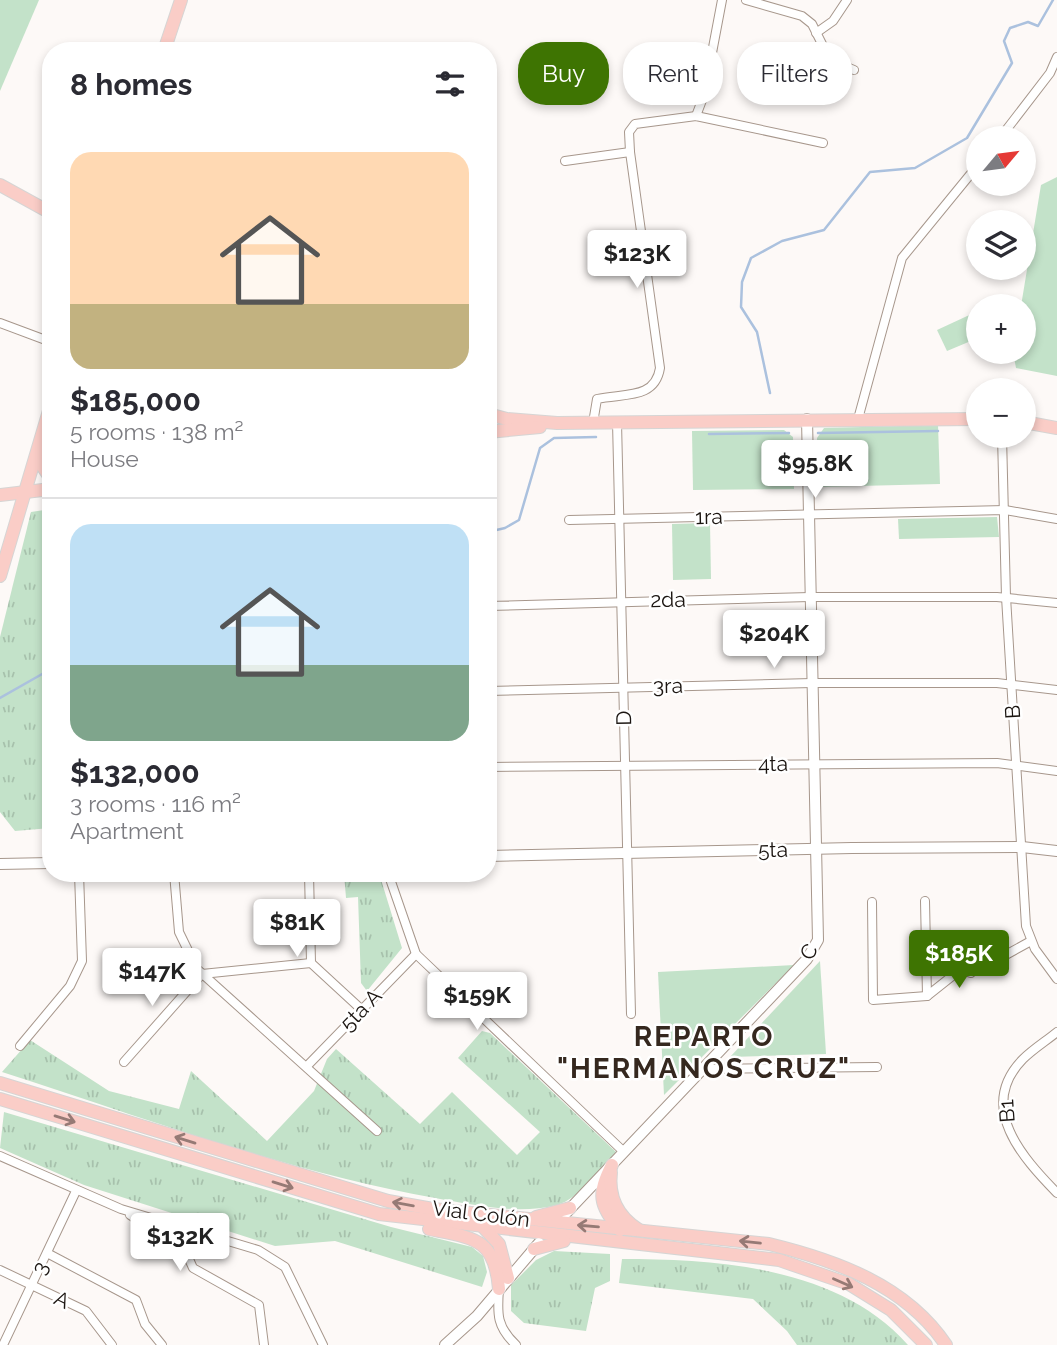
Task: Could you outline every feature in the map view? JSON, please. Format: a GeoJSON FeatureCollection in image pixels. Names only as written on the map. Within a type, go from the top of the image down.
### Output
{"type":"FeatureCollection","features":[{"type":"Feature","properties":{"kind":"main road"},"geometry":{"type":"LineString","coordinates":[[167,42],[181,0]]}},
{"type":"Feature","properties":{"kind":"main road"},"geometry":{"type":"LineString","coordinates":[[0,185],[42,209]]}},
{"type":"Feature","properties":{"kind":"main road"},"geometry":{"type":"LineString","coordinates":[[30,203],[42,205]]}},
{"type":"Feature","properties":{"kind":"main road"},"geometry":{"type":"LineString","coordinates":[[497,416],[557,423],[966,419]]}},
{"type":"Feature","properties":{"kind":"main road"},"geometry":{"type":"LineString","coordinates":[[497,431],[557,423]]}},
{"type":"Feature","properties":{"kind":"main road"},"geometry":{"type":"LineString","coordinates":[[1036,424],[1057,428]]}},
{"type":"Feature","properties":{"kind":"main road"},"geometry":{"type":"LineString","coordinates":[[0,576],[42,431]]}},
{"type":"Feature","properties":{"kind":"main road"},"geometry":{"type":"LineString","coordinates":[[39,440],[42,466]]}},
{"type":"Feature","properties":{"kind":"main road"},"geometry":{"type":"LineString","coordinates":[[0,495],[42,490]]}},
{"type":"Feature","properties":{"kind":"main road","name":"Vial Colón"},"geometry":{"type":"LineString","coordinates":[[0,1083],[388,1201],[558,1223],[769,1244],[817,1256],[860,1273],[904,1301],[946,1345]]}},
{"type":"Feature","properties":{"kind":"main road","name":"Vial Colón"},"geometry":{"type":"LineString","coordinates":[[0,1099],[379,1214],[546,1235],[760,1256],[849,1284],[891,1310],[926,1345]]}},
{"type":"Feature","properties":{"kind":"main road"},"geometry":{"type":"LineString","coordinates":[[612,1165],[602,1186],[602,1200],[629,1242]]}},
{"type":"Feature","properties":{"kind":"main road"},"geometry":{"type":"LineString","coordinates":[[612,1165],[611,1191],[617,1210],[639,1230]]}},
{"type":"Feature","properties":{"kind":"main road"},"geometry":{"type":"LineString","coordinates":[[526,1219],[569,1208]]}},
{"type":"Feature","properties":{"kind":"main road"},"geometry":{"type":"LineString","coordinates":[[470,1213],[499,1244],[508,1279]]}},
{"type":"Feature","properties":{"kind":"main road"},"geometry":{"type":"LineString","coordinates":[[379,1214],[473,1239],[493,1256],[499,1289]]}},
{"type":"Feature","properties":{"kind":"main road"},"geometry":{"type":"LineString","coordinates":[[534,1249],[555,1241],[596,1239]]}},
{"type":"Feature","properties":{"kind":"street"},"geometry":{"type":"LineString","coordinates":[[696,116],[704,95],[722,0]]}},
{"type":"Feature","properties":{"kind":"street"},"geometry":{"type":"LineString","coordinates":[[746,0],[802,16],[816,33],[830,60],[854,70]]}},
{"type":"Feature","properties":{"kind":"street"},"geometry":{"type":"LineString","coordinates":[[816,33],[833,21],[847,0]]}},
{"type":"Feature","properties":{"kind":"street"},"geometry":{"type":"LineString","coordinates":[[1010,126],[1054,74],[1057,57]]}},
{"type":"Feature","properties":{"kind":"street"},"geometry":{"type":"LineString","coordinates":[[593,423],[597,399],[650,389],[658,382],[660,368],[630,152],[629,132],[635,124],[696,116],[823,143]]}},
{"type":"Feature","properties":{"kind":"street"},"geometry":{"type":"LineString","coordinates":[[565,161],[630,152]]}},
{"type":"Feature","properties":{"kind":"street"},"geometry":{"type":"LineString","coordinates":[[858,419],[881,346],[902,258],[966,180]]}},
{"type":"Feature","properties":{"kind":"street"},"geometry":{"type":"LineString","coordinates":[[0,323],[42,339]]}},
{"type":"Feature","properties":{"kind":"street","name":"C"},"geometry":{"type":"LineString","coordinates":[[445,1345],[477,1316],[569,1208],[807,959],[818,940],[807,419]]}},
{"type":"Feature","properties":{"kind":"street","name":"D"},"geometry":{"type":"LineString","coordinates":[[617,422],[631,1014]]}},
{"type":"Feature","properties":{"kind":"street","name":"B"},"geometry":{"type":"LineString","coordinates":[[1002,448],[1006,597],[1026,926],[1031,941],[1057,979]]}},
{"type":"Feature","properties":{"kind":"street","name":"1ra"},"geometry":{"type":"LineString","coordinates":[[569,520],[1005,510],[1057,519]]}},
{"type":"Feature","properties":{"kind":"street","name":"2da"},"geometry":{"type":"LineString","coordinates":[[497,606],[621,600],[810,597],[1006,597],[1057,603]]}},
{"type":"Feature","properties":{"kind":"street","name":"3ra"},"geometry":{"type":"LineString","coordinates":[[497,691],[812,683],[1011,684],[1057,690]]}},
{"type":"Feature","properties":{"kind":"street","name":"4ta"},"geometry":{"type":"LineString","coordinates":[[497,767],[814,763],[1016,764],[1057,771]]}},
{"type":"Feature","properties":{"kind":"street","name":"5ta"},"geometry":{"type":"LineString","coordinates":[[497,856],[1022,846],[1057,851]]}},
{"type":"Feature","properties":{"kind":"street"},"geometry":{"type":"LineString","coordinates":[[0,864],[42,863]]}},
{"type":"Feature","properties":{"kind":"street"},"geometry":{"type":"LineString","coordinates":[[20,1046],[70,986],[82,961],[79,882]]}},
{"type":"Feature","properties":{"kind":"street"},"geometry":{"type":"LineString","coordinates":[[175,882],[179,932],[202,974],[377,1131]]}},
{"type":"Feature","properties":{"kind":"street"},"geometry":{"type":"LineString","coordinates":[[309,882],[312,963],[362,1010]]}},
{"type":"Feature","properties":{"kind":"street"},"geometry":{"type":"LineString","coordinates":[[391,882],[416,954],[624,1152]]}},
{"type":"Feature","properties":{"kind":"street"},"geometry":{"type":"LineString","coordinates":[[925,901],[927,996]]}},
{"type":"Feature","properties":{"kind":"street"},"geometry":{"type":"LineString","coordinates":[[872,902],[873,1000],[927,996],[961,970]]}},
{"type":"Feature","properties":{"kind":"street"},"geometry":{"type":"LineString","coordinates":[[961,970],[960,962],[968,952],[978,955],[983,961],[993,962],[1031,941]]}},
{"type":"Feature","properties":{"kind":"street","name":"5ta A"},"geometry":{"type":"LineString","coordinates":[[307,1066],[416,954]]}},
{"type":"Feature","properties":{"kind":"street"},"geometry":{"type":"LineString","coordinates":[[961,970],[971,973],[983,961]]}},
{"type":"Feature","properties":{"kind":"street"},"geometry":{"type":"LineString","coordinates":[[124,1062],[202,974],[312,963]]}},
{"type":"Feature","properties":{"kind":"street","name":"B1"},"geometry":{"type":"LineString","coordinates":[[1057,1032],[1023,1058],[1011,1074],[1005,1093],[1008,1130],[1016,1147],[1057,1194]]}},
{"type":"Feature","properties":{"kind":"street"},"geometry":{"type":"LineString","coordinates":[[702,1069],[877,1067]]}},
{"type":"Feature","properties":{"kind":"street"},"geometry":{"type":"LineString","coordinates":[[0,1156],[121,1209],[258,1250],[285,1267],[324,1345]]}},
{"type":"Feature","properties":{"kind":"street","name":"3"},"geometry":{"type":"LineString","coordinates":[[3,1345],[76,1191]]}},
{"type":"Feature","properties":{"kind":"street"},"geometry":{"type":"LineString","coordinates":[[121,1209],[185,1250],[193,1268],[259,1305],[264,1345]]}},
{"type":"Feature","properties":{"kind":"street"},"geometry":{"type":"LineString","coordinates":[[47,1254],[136,1300],[145,1324],[162,1345]]}},
{"type":"Feature","properties":{"kind":"street","name":"A"},"geometry":{"type":"LineString","coordinates":[[0,1270],[86,1311],[112,1345]]}},
{"type":"Feature","properties":{"kind":"street"},"geometry":{"type":"LineString","coordinates":[[499,1289],[497,1318],[503,1333],[516,1345]]}},
{"type":"Feature","properties":{"kind":"green space"},"geometry":{"type":"Polygon","coordinates":[[[0,0],[39,0],[0,91],[0,0]]]}},
{"type":"Feature","properties":{"kind":"green space"},"geometry":{"type":"Polygon","coordinates":[[[1057,177],[1057,376],[1016,368],[1015,364],[1036,364],[1036,294],[1023,294],[1025,280],[1036,280],[1036,215],[1041,185],[1057,177]]]}},
{"type":"Feature","properties":{"kind":"green space"},"geometry":{"type":"Polygon","coordinates":[[[966,317],[966,343],[947,351],[937,330],[966,317]]]}},
{"type":"Feature","properties":{"kind":"green space"},"geometry":{"type":"Polygon","coordinates":[[[938,425],[940,484],[818,487],[817,438],[824,428],[938,425]]]}},
{"type":"Feature","properties":{"kind":"green space"},"geometry":{"type":"Polygon","coordinates":[[[784,430],[793,437],[794,489],[693,490],[692,431],[784,430]]]}},
{"type":"Feature","properties":{"kind":"green space"},"geometry":{"type":"Polygon","coordinates":[[[42,510],[42,829],[15,831],[0,812],[0,637],[31,512],[42,510]]]}},
{"type":"Feature","properties":{"kind":"green space"},"geometry":{"type":"Polygon","coordinates":[[[997,517],[999,537],[899,539],[898,519],[997,517]]]}},
{"type":"Feature","properties":{"kind":"green space"},"geometry":{"type":"Polygon","coordinates":[[[710,523],[711,579],[673,580],[672,524],[710,523]]]}},
{"type":"Feature","properties":{"kind":"green space"},"geometry":{"type":"Polygon","coordinates":[[[345,882],[382,882],[402,948],[367,991],[361,983],[358,897],[346,898],[345,882]]]}},
{"type":"Feature","properties":{"kind":"green space"},"geometry":{"type":"Polygon","coordinates":[[[820,961],[826,1054],[730,1057],[820,961]]]}},
{"type":"Feature","properties":{"kind":"green space"},"geometry":{"type":"Polygon","coordinates":[[[794,965],[664,1095],[658,972],[794,965]]]}},
{"type":"Feature","properties":{"kind":"green space"},"geometry":{"type":"Polygon","coordinates":[[[482,1031],[490,1033],[616,1152],[581,1190],[565,1202],[542,1208],[496,1208],[380,1187],[271,1159],[2,1072],[30,1040],[109,1091],[179,1109],[191,1071],[267,1141],[314,1091],[327,1059],[336,1049],[420,1124],[452,1092],[517,1155],[540,1132],[458,1058],[482,1031]]]}},
{"type":"Feature","properties":{"kind":"green space"},"geometry":{"type":"Polygon","coordinates":[[[4,1112],[391,1227],[472,1247],[483,1256],[487,1272],[482,1287],[335,1241],[275,1246],[84,1185],[0,1148],[4,1112]]]}},
{"type":"Feature","properties":{"kind":"green space"},"geometry":{"type":"Polygon","coordinates":[[[554,1251],[610,1254],[610,1281],[595,1288],[586,1331],[524,1323],[511,1311],[511,1285],[536,1260],[554,1251]]]}},
{"type":"Feature","properties":{"kind":"green space"},"geometry":{"type":"Polygon","coordinates":[[[622,1259],[697,1261],[736,1266],[775,1273],[812,1284],[848,1299],[880,1319],[908,1345],[797,1345],[787,1331],[753,1299],[619,1283],[622,1259]]]}},
{"type":"Feature","properties":{"kind":"waterway"},"geometry":{"type":"LineString","coordinates":[[770,393],[757,332],[741,307],[742,282],[751,258],[782,241],[824,230],[870,172],[915,168],[967,138],[1012,63],[1004,41],[1010,28],[1028,22],[1038,26],[1053,0]]}},
{"type":"Feature","properties":{"kind":"waterway"},"geometry":{"type":"LineString","coordinates":[[818,433],[938,431]]}},
{"type":"Feature","properties":{"kind":"waterway"},"geometry":{"type":"LineString","coordinates":[[709,434],[789,433]]}},
{"type":"Feature","properties":{"kind":"waterway"},"geometry":{"type":"LineString","coordinates":[[497,530],[519,520],[540,448],[554,438],[596,437]]}},
{"type":"Feature","properties":{"kind":"waterway"},"geometry":{"type":"LineString","coordinates":[[0,698],[42,674]]}},
{"type":"Feature","properties":{"kind":"district","name":"REPARTO \"HERMANOS CRUZ\""},"geometry":{"type":"Point","coordinates":[704,1052]}}]}
